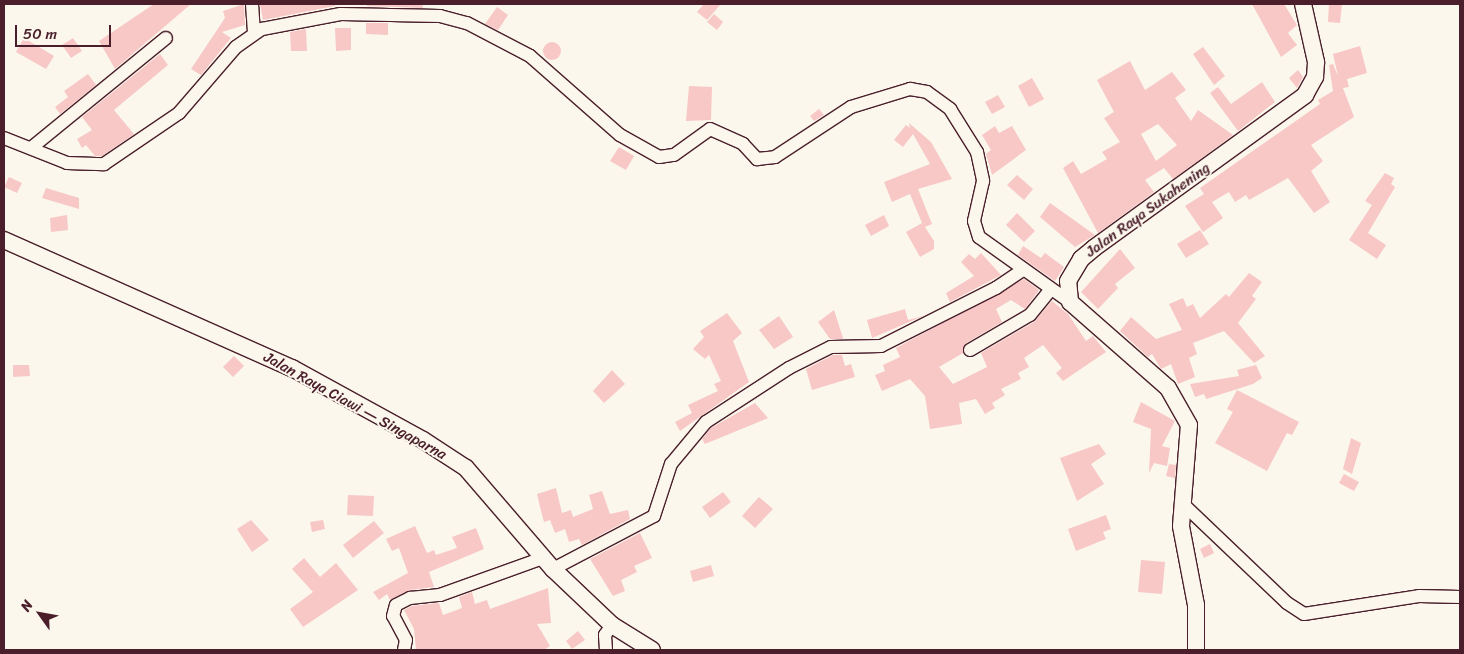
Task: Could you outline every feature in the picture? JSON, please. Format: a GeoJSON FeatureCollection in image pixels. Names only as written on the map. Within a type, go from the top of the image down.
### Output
{"type":"FeatureCollection","features":[{"type":"Feature","properties":{"kind":"main road","name":"Jalan Raya Sukahening"},"geometry":{"type":"LineString","coordinates":[[1070,302],[1068,281],[1080,259],[1305,96],[1315,77],[1316,62],[1303,4]]}},
{"type":"Feature","properties":{"kind":"main road","name":"Jalan Raya Ciawi — Singaparna"},"geometry":{"type":"LineString","coordinates":[[4,240],[292,368],[466,468],[548,564],[612,625],[652,650]]}},
{"type":"Feature","properties":{"kind":"main road"},"geometry":{"type":"LineString","coordinates":[[1070,302],[1168,388],[1183,410],[1190,440],[1181,526],[1196,605],[1196,650]]}},
{"type":"Feature","properties":{"kind":"street"},"geometry":{"type":"LineString","coordinates":[[252,4],[254,33]]}},
{"type":"Feature","properties":{"kind":"street"},"geometry":{"type":"LineString","coordinates":[[4,138],[67,163],[89,166],[118,157],[179,113],[236,47],[254,33],[341,14],[452,18],[530,56],[620,135],[659,157],[674,155],[710,129],[743,144],[757,159],[775,157],[851,107],[917,90],[950,110],[974,145],[982,173],[976,232],[1021,271],[1070,302]]}},
{"type":"Feature","properties":{"kind":"street"},"geometry":{"type":"LineString","coordinates":[[31,148],[166,38]]}},
{"type":"Feature","properties":{"kind":"street"},"geometry":{"type":"LineString","coordinates":[[404,650],[406,640],[393,616],[396,605],[410,598],[440,595],[548,564],[654,516],[671,464],[706,422],[790,368],[831,347],[881,346],[996,288],[1021,271]]}},
{"type":"Feature","properties":{"kind":"street"},"geometry":{"type":"LineString","coordinates":[[970,350],[1030,315],[1050,290]]}},
{"type":"Feature","properties":{"kind":"street"},"geometry":{"type":"LineString","coordinates":[[1182,503],[1287,603],[1304,614],[1419,596],[1460,597]]}},
{"type":"Feature","properties":{"kind":"street"},"geometry":{"type":"LineString","coordinates":[[606,650],[605,635],[612,625]]}},
{"type":"Feature","properties":{"kind":"building"},"geometry":{"type":"Polygon","coordinates":[[[154,4],[191,4],[115,69],[99,41],[154,4]]]}},
{"type":"Feature","properties":{"kind":"building"},"geometry":{"type":"Polygon","coordinates":[[[244,4],[245,25],[222,32],[231,38],[201,75],[191,69],[225,18],[223,11],[244,4]]]}},
{"type":"Feature","properties":{"kind":"building"},"geometry":{"type":"Polygon","coordinates":[[[260,4],[334,4],[335,6],[263,20],[260,4]]]}},
{"type":"Feature","properties":{"kind":"building"},"geometry":{"type":"Polygon","coordinates":[[[367,4],[422,4],[423,8],[367,6],[367,4]]]}},
{"type":"Feature","properties":{"kind":"building"},"geometry":{"type":"Polygon","coordinates":[[[704,4],[721,4],[707,20],[697,12],[704,4]]]}},
{"type":"Feature","properties":{"kind":"building"},"geometry":{"type":"Polygon","coordinates":[[[1252,4],[1284,4],[1297,25],[1288,33],[1297,45],[1281,57],[1252,4]]]}},
{"type":"Feature","properties":{"kind":"building"},"geometry":{"type":"Polygon","coordinates":[[[1329,4],[1342,4],[1340,23],[1328,22],[1329,4]]]}},
{"type":"Feature","properties":{"kind":"building"},"geometry":{"type":"Polygon","coordinates":[[[497,7],[508,15],[498,30],[485,24],[497,7]]]}},
{"type":"Feature","properties":{"kind":"building"},"geometry":{"type":"Polygon","coordinates":[[[714,14],[723,22],[717,30],[707,22],[714,14]]]}},
{"type":"Feature","properties":{"kind":"building"},"geometry":{"type":"Polygon","coordinates":[[[366,23],[388,23],[388,35],[366,34],[366,23]]]}},
{"type":"Feature","properties":{"kind":"building"},"geometry":{"type":"Polygon","coordinates":[[[335,28],[351,28],[351,50],[336,51],[335,28]]]}},
{"type":"Feature","properties":{"kind":"building"},"geometry":{"type":"Polygon","coordinates":[[[306,29],[307,51],[291,51],[290,32],[306,29]]]}},
{"type":"Feature","properties":{"kind":"building"},"geometry":{"type":"Polygon","coordinates":[[[24,38],[54,56],[46,69],[16,52],[24,38]]]}},
{"type":"Feature","properties":{"kind":"building"},"geometry":{"type":"Polygon","coordinates":[[[73,38],[82,51],[71,58],[62,45],[73,38]]]}},
{"type":"Feature","properties":{"kind":"building"},"geometry":{"type":"Polygon","coordinates":[[[548,42],[556,42],[561,47],[559,58],[548,60],[543,55],[543,47],[548,42]]]}},
{"type":"Feature","properties":{"kind":"building"},"geometry":{"type":"Polygon","coordinates":[[[1360,46],[1367,73],[1347,79],[1349,87],[1343,88],[1354,117],[1311,145],[1323,161],[1311,171],[1330,202],[1314,213],[1288,178],[1249,200],[1246,195],[1235,202],[1229,192],[1212,202],[1223,218],[1203,232],[1185,206],[1204,194],[1200,188],[1320,104],[1318,100],[1333,91],[1329,65],[1333,64],[1338,76],[1333,54],[1360,46]]]}},
{"type":"Feature","properties":{"kind":"building"},"geometry":{"type":"Polygon","coordinates":[[[1203,47],[1225,76],[1214,85],[1193,54],[1203,47]]]}},
{"type":"Feature","properties":{"kind":"building"},"geometry":{"type":"Polygon","coordinates":[[[160,54],[168,65],[114,110],[134,134],[102,156],[95,156],[86,145],[82,148],[77,139],[92,130],[82,117],[160,54]]]}},
{"type":"Feature","properties":{"kind":"building"},"geometry":{"type":"Polygon","coordinates":[[[1130,61],[1145,90],[1172,72],[1186,90],[1175,98],[1191,121],[1198,110],[1233,135],[1173,179],[1164,168],[1145,180],[1154,192],[1098,233],[1063,168],[1073,161],[1081,174],[1107,159],[1102,152],[1120,142],[1104,118],[1114,112],[1097,80],[1130,61]],[[1158,124],[1141,134],[1156,161],[1177,145],[1158,124]]]}},
{"type":"Feature","properties":{"kind":"building"},"geometry":{"type":"Polygon","coordinates":[[[1298,70],[1303,77],[1297,88],[1289,78],[1298,70]]]}},
{"type":"Feature","properties":{"kind":"building"},"geometry":{"type":"Polygon","coordinates":[[[88,74],[96,85],[60,114],[55,107],[68,97],[64,91],[88,74]]]}},
{"type":"Feature","properties":{"kind":"building"},"geometry":{"type":"Polygon","coordinates":[[[1032,78],[1044,99],[1029,107],[1018,86],[1032,78]]]}},
{"type":"Feature","properties":{"kind":"building"},"geometry":{"type":"Polygon","coordinates":[[[1262,82],[1275,102],[1238,131],[1210,93],[1218,87],[1231,104],[1262,82]]]}},
{"type":"Feature","properties":{"kind":"building"},"geometry":{"type":"Polygon","coordinates":[[[689,86],[712,87],[711,120],[686,121],[689,86]]]}},
{"type":"Feature","properties":{"kind":"building"},"geometry":{"type":"Polygon","coordinates":[[[998,95],[1005,107],[992,114],[985,102],[998,95]]]}},
{"type":"Feature","properties":{"kind":"building"},"geometry":{"type":"Polygon","coordinates":[[[819,109],[824,115],[814,121],[810,116],[819,109]]]}},
{"type":"Feature","properties":{"kind":"building"},"geometry":{"type":"Polygon","coordinates":[[[909,123],[931,142],[952,179],[918,189],[932,224],[925,227],[934,241],[934,249],[920,257],[906,232],[922,223],[910,194],[892,202],[884,182],[930,164],[913,134],[903,147],[894,140],[906,125],[910,128],[909,123]]]}},
{"type":"Feature","properties":{"kind":"building"},"geometry":{"type":"Polygon","coordinates":[[[995,126],[999,133],[1012,126],[1026,150],[992,175],[986,154],[991,150],[982,135],[995,126]]]}},
{"type":"Feature","properties":{"kind":"building"},"geometry":{"type":"Polygon","coordinates":[[[619,147],[634,156],[626,170],[610,161],[619,147]]]}},
{"type":"Feature","properties":{"kind":"building"},"geometry":{"type":"Polygon","coordinates":[[[1385,173],[1394,178],[1391,184],[1395,187],[1368,233],[1386,245],[1377,259],[1349,240],[1372,205],[1365,201],[1385,173]]]}},
{"type":"Feature","properties":{"kind":"building"},"geometry":{"type":"Polygon","coordinates":[[[1017,175],[1033,189],[1024,200],[1007,185],[1017,175]]]}},
{"type":"Feature","properties":{"kind":"building"},"geometry":{"type":"Polygon","coordinates":[[[9,177],[22,183],[17,193],[4,187],[9,177]]]}},
{"type":"Feature","properties":{"kind":"building"},"geometry":{"type":"Polygon","coordinates":[[[46,188],[79,198],[79,209],[42,198],[46,188]]]}},
{"type":"Feature","properties":{"kind":"building"},"geometry":{"type":"Polygon","coordinates":[[[1050,203],[1095,235],[1075,247],[1040,217],[1050,203]]]}},
{"type":"Feature","properties":{"kind":"building"},"geometry":{"type":"Polygon","coordinates":[[[1017,213],[1035,231],[1024,242],[1006,225],[1017,213]]]}},
{"type":"Feature","properties":{"kind":"building"},"geometry":{"type":"Polygon","coordinates":[[[67,215],[68,230],[51,232],[50,218],[67,215]]]}},
{"type":"Feature","properties":{"kind":"building"},"geometry":{"type":"Polygon","coordinates":[[[884,215],[889,226],[871,236],[865,225],[884,215]]]}},
{"type":"Feature","properties":{"kind":"building"},"geometry":{"type":"Polygon","coordinates":[[[1200,230],[1209,244],[1186,258],[1177,244],[1200,230]]]}},
{"type":"Feature","properties":{"kind":"building"},"geometry":{"type":"Polygon","coordinates":[[[1023,246],[1041,258],[1045,253],[1064,267],[1055,281],[1018,255],[1023,246]]]}},
{"type":"Feature","properties":{"kind":"building"},"geometry":{"type":"Polygon","coordinates":[[[1120,249],[1135,268],[1115,284],[1118,288],[1098,309],[1081,292],[1120,249]]]}},
{"type":"Feature","properties":{"kind":"building"},"geometry":{"type":"Polygon","coordinates":[[[981,253],[1001,275],[950,302],[946,293],[974,276],[961,262],[969,254],[975,259],[981,253]]]}},
{"type":"Feature","properties":{"kind":"building"},"geometry":{"type":"Polygon","coordinates":[[[1249,273],[1262,282],[1252,296],[1256,299],[1238,323],[1265,356],[1254,363],[1224,331],[1193,343],[1197,354],[1189,358],[1195,377],[1178,384],[1171,364],[1161,369],[1152,354],[1148,357],[1120,331],[1131,317],[1156,339],[1182,330],[1169,304],[1183,298],[1187,307],[1193,304],[1200,318],[1226,294],[1229,297],[1249,273]]]}},
{"type":"Feature","properties":{"kind":"building"},"geometry":{"type":"Polygon","coordinates":[[[1024,279],[1039,290],[1025,309],[1011,300],[996,309],[1002,322],[966,343],[963,353],[939,367],[953,384],[987,367],[981,353],[1034,322],[1052,301],[1068,314],[1086,341],[1093,336],[1106,352],[1063,381],[1056,373],[1062,368],[1043,345],[1024,358],[1029,367],[1018,373],[1021,379],[1001,389],[1005,395],[992,403],[995,408],[985,414],[976,399],[959,403],[962,424],[930,429],[925,396],[910,379],[882,391],[875,375],[885,371],[883,365],[900,357],[896,348],[1024,279]]]}},
{"type":"Feature","properties":{"kind":"building"},"geometry":{"type":"Polygon","coordinates":[[[905,309],[908,320],[923,316],[872,338],[867,320],[905,309]]]}},
{"type":"Feature","properties":{"kind":"building"},"geometry":{"type":"Polygon","coordinates":[[[834,310],[842,339],[830,339],[818,322],[834,310]]]}},
{"type":"Feature","properties":{"kind":"building"},"geometry":{"type":"Polygon","coordinates":[[[727,313],[742,333],[733,341],[749,382],[680,431],[675,422],[692,413],[688,405],[718,391],[714,384],[721,381],[709,355],[705,359],[693,349],[704,337],[700,331],[727,313]]]}},
{"type":"Feature","properties":{"kind":"building"},"geometry":{"type":"Polygon","coordinates":[[[779,316],[793,337],[774,349],[759,330],[779,316]]]}},
{"type":"Feature","properties":{"kind":"building"},"geometry":{"type":"Polygon","coordinates":[[[833,355],[842,355],[845,366],[851,364],[855,377],[812,390],[806,369],[833,355]]]}},
{"type":"Feature","properties":{"kind":"building"},"geometry":{"type":"Polygon","coordinates":[[[234,356],[244,366],[233,377],[223,367],[234,356]]]}},
{"type":"Feature","properties":{"kind":"building"},"geometry":{"type":"Polygon","coordinates":[[[13,365],[29,365],[30,376],[13,377],[13,365]]]}},
{"type":"Feature","properties":{"kind":"building"},"geometry":{"type":"Polygon","coordinates":[[[1256,365],[1262,378],[1253,384],[1206,399],[1204,394],[1195,397],[1190,384],[1239,376],[1237,370],[1256,365]]]}},
{"type":"Feature","properties":{"kind":"building"},"geometry":{"type":"Polygon","coordinates":[[[612,370],[625,384],[604,403],[593,391],[612,370]]]}},
{"type":"Feature","properties":{"kind":"building"},"geometry":{"type":"Polygon","coordinates":[[[1237,390],[1299,422],[1292,435],[1287,433],[1267,471],[1215,443],[1233,412],[1227,409],[1237,390]]]}},
{"type":"Feature","properties":{"kind":"building"},"geometry":{"type":"Polygon","coordinates":[[[1141,402],[1175,421],[1162,446],[1170,448],[1167,466],[1154,463],[1149,473],[1151,429],[1133,422],[1141,402]]]}},
{"type":"Feature","properties":{"kind":"building"},"geometry":{"type":"Polygon","coordinates":[[[755,403],[768,418],[705,444],[702,439],[711,428],[755,403]]]}},
{"type":"Feature","properties":{"kind":"building"},"geometry":{"type":"Polygon","coordinates":[[[1351,438],[1361,443],[1352,474],[1343,469],[1351,438]]]}},
{"type":"Feature","properties":{"kind":"building"},"geometry":{"type":"Polygon","coordinates":[[[1099,444],[1106,454],[1091,464],[1104,484],[1077,501],[1060,458],[1099,444]]]}},
{"type":"Feature","properties":{"kind":"building"},"geometry":{"type":"Polygon","coordinates":[[[1169,464],[1176,465],[1175,478],[1166,476],[1169,464]]]}},
{"type":"Feature","properties":{"kind":"building"},"geometry":{"type":"Polygon","coordinates":[[[1344,474],[1359,482],[1354,491],[1339,483],[1344,474]]]}},
{"type":"Feature","properties":{"kind":"building"},"geometry":{"type":"Polygon","coordinates":[[[556,488],[562,513],[571,510],[573,517],[593,509],[589,495],[602,491],[610,514],[628,510],[630,519],[582,545],[579,539],[569,542],[565,529],[555,533],[550,520],[544,522],[540,507],[537,494],[556,488]]]}},
{"type":"Feature","properties":{"kind":"building"},"geometry":{"type":"Polygon","coordinates":[[[723,492],[731,502],[710,518],[702,507],[723,492]]]}},
{"type":"Feature","properties":{"kind":"building"},"geometry":{"type":"Polygon","coordinates":[[[348,495],[374,496],[373,516],[347,515],[348,495]]]}},
{"type":"Feature","properties":{"kind":"building"},"geometry":{"type":"Polygon","coordinates":[[[759,497],[773,509],[755,528],[742,516],[759,497]]]}},
{"type":"Feature","properties":{"kind":"building"},"geometry":{"type":"Polygon","coordinates":[[[1106,515],[1111,529],[1103,532],[1106,539],[1076,551],[1068,529],[1106,515]]]}},
{"type":"Feature","properties":{"kind":"building"},"geometry":{"type":"Polygon","coordinates":[[[251,520],[269,540],[252,552],[237,529],[251,520]]]}},
{"type":"Feature","properties":{"kind":"building"},"geometry":{"type":"Polygon","coordinates":[[[323,520],[325,529],[312,532],[310,522],[323,520]]]}},
{"type":"Feature","properties":{"kind":"building"},"geometry":{"type":"Polygon","coordinates":[[[374,521],[384,533],[353,558],[343,545],[374,521]]]}},
{"type":"Feature","properties":{"kind":"building"},"geometry":{"type":"Polygon","coordinates":[[[415,526],[427,553],[434,550],[436,555],[457,548],[452,537],[476,528],[484,549],[429,572],[434,587],[409,590],[390,600],[387,594],[379,600],[373,592],[408,573],[399,548],[392,551],[386,539],[415,526]]]}},
{"type":"Feature","properties":{"kind":"building"},"geometry":{"type":"Polygon","coordinates":[[[640,533],[652,558],[634,566],[637,572],[621,580],[625,591],[613,596],[590,559],[640,533]]]}},
{"type":"Feature","properties":{"kind":"building"},"geometry":{"type":"Polygon","coordinates":[[[1210,544],[1214,553],[1204,558],[1200,549],[1210,544]]]}},
{"type":"Feature","properties":{"kind":"building"},"geometry":{"type":"Polygon","coordinates":[[[304,558],[320,577],[336,563],[358,590],[303,627],[290,609],[313,592],[292,569],[304,558]]]}},
{"type":"Feature","properties":{"kind":"building"},"geometry":{"type":"Polygon","coordinates":[[[1141,560],[1165,562],[1162,594],[1138,592],[1141,560]]]}},
{"type":"Feature","properties":{"kind":"building"},"geometry":{"type":"Polygon","coordinates":[[[711,565],[714,576],[693,582],[690,571],[711,565]]]}},
{"type":"Feature","properties":{"kind":"building"},"geometry":{"type":"Polygon","coordinates":[[[548,588],[551,623],[537,624],[550,646],[544,650],[416,650],[414,629],[404,610],[412,606],[439,603],[443,615],[462,608],[459,597],[472,592],[475,604],[487,600],[490,609],[548,588]]]}},
{"type":"Feature","properties":{"kind":"building"},"geometry":{"type":"Polygon","coordinates":[[[578,631],[585,640],[572,649],[566,641],[578,631]]]}}]}
